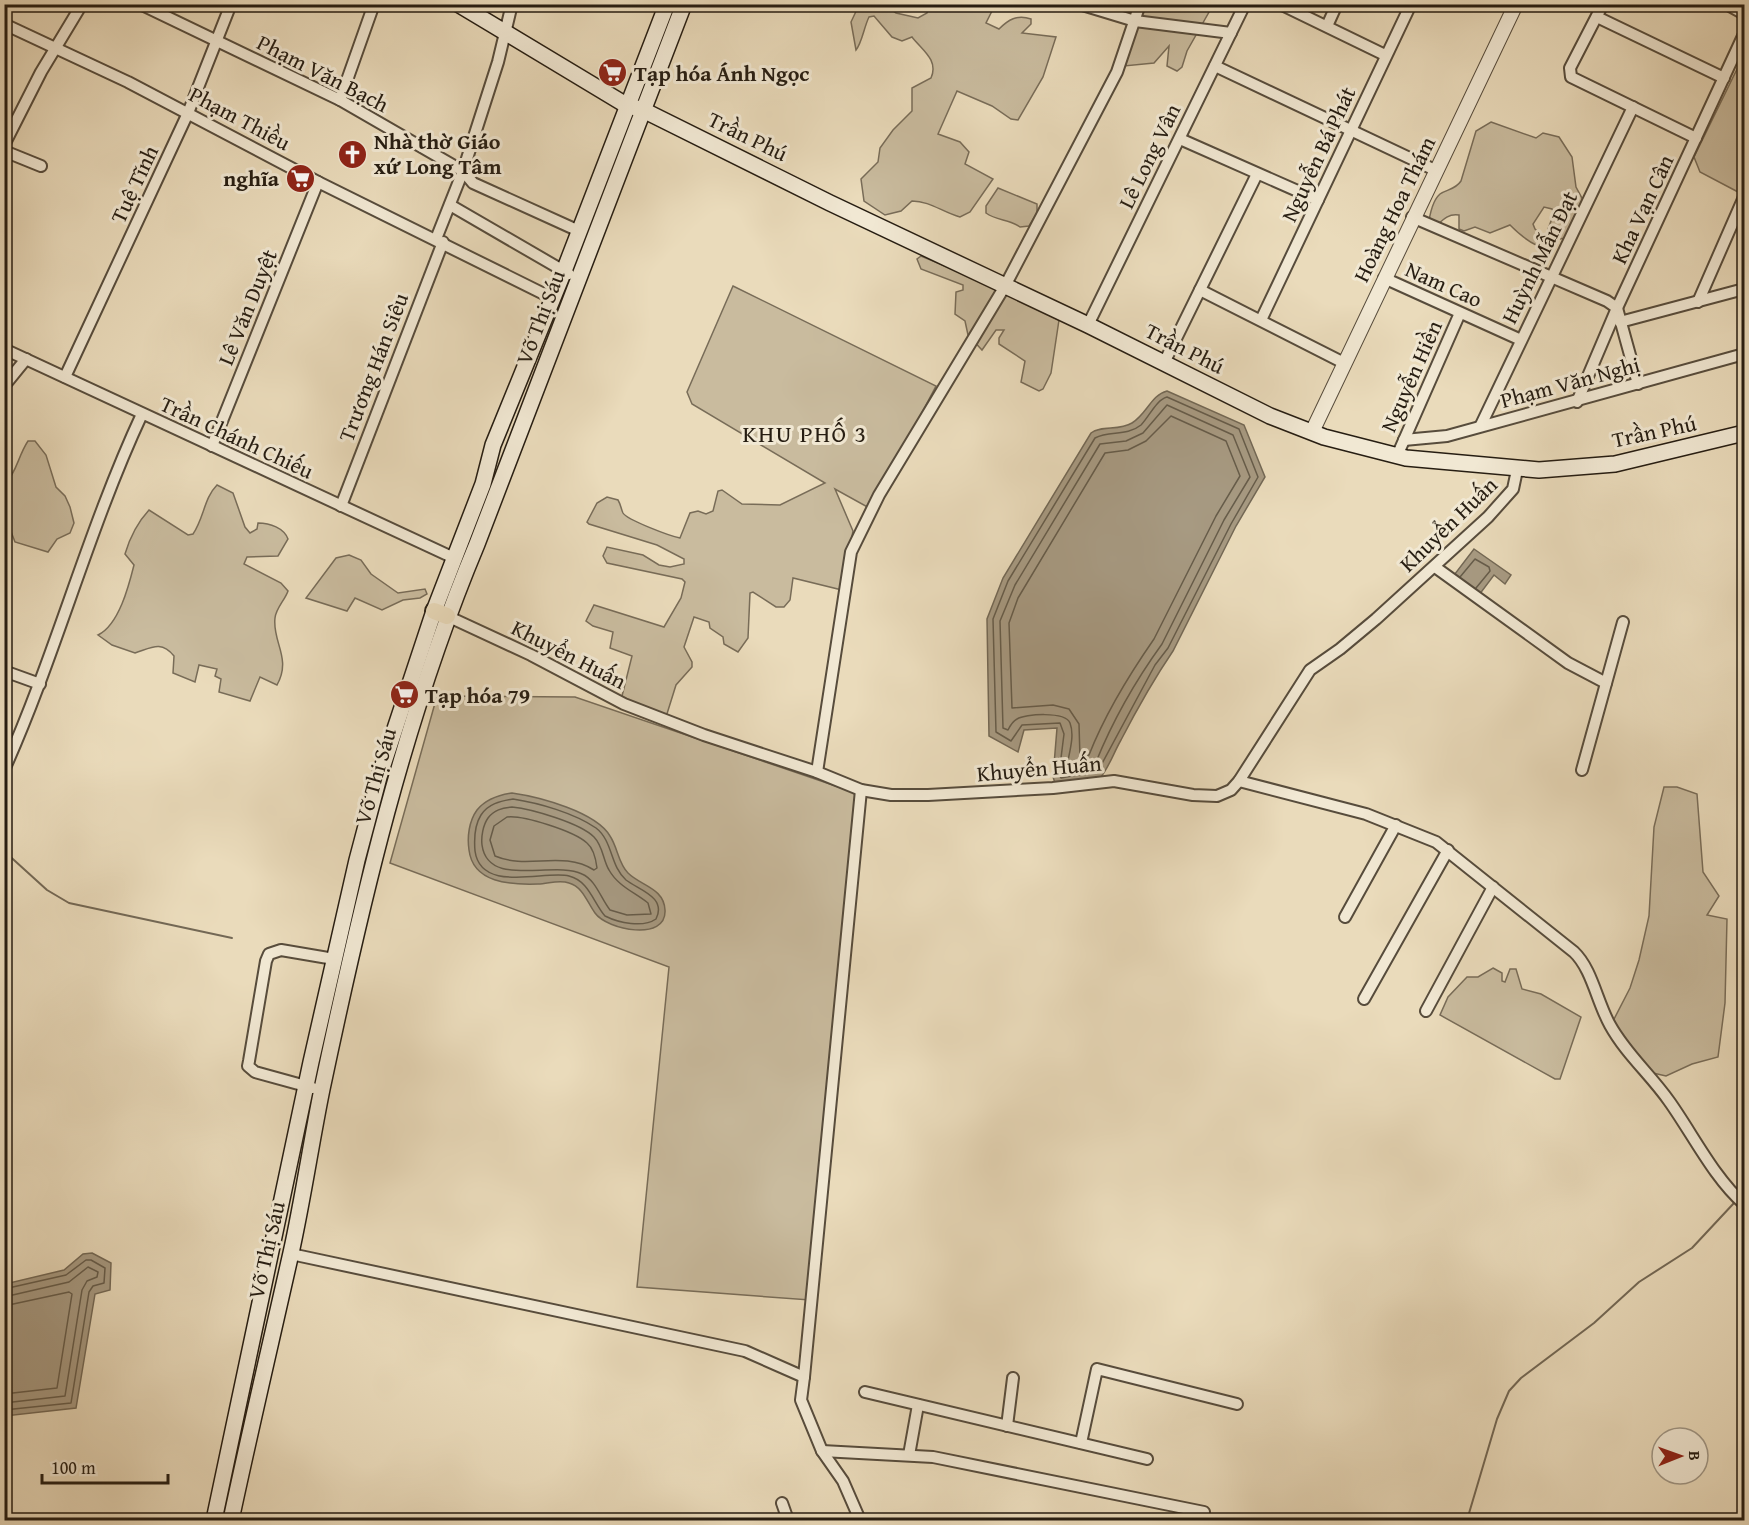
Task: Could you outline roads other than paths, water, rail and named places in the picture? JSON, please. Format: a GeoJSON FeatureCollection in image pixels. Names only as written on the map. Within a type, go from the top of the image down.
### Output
{"type":"FeatureCollection","features":[{"type":"Feature","properties":{"kind":"main road","name":"Trần Phú"},"geometry":{"type":"LineString","coordinates":[[458,4],[626,105],[643,110],[840,208],[1089,325],[1270,416],[1312,432],[1397,456],[1517,470],[1615,464],[1744,433]]}},
{"type":"Feature","properties":{"kind":"main road","name":"Võ Thị Sáu"},"geometry":{"type":"LineString","coordinates":[[214,1521],[314,1088],[454,558],[483,484],[493,445],[564,271],[626,105],[667,4]]}},
{"type":"Feature","properties":{"kind":"main road","name":"Võ Thị Sáu"},"geometry":{"type":"LineString","coordinates":[[231,1521],[291,1254],[334,959],[379,777],[441,613],[477,544],[684,4]]}},
{"type":"Feature","properties":{"kind":"street"},"geometry":{"type":"LineString","coordinates":[[4,145],[55,47],[82,4]]}},
{"type":"Feature","properties":{"kind":"street","name":"Phạm Văn Bạch"},"geometry":{"type":"LineString","coordinates":[[140,4],[340,100],[463,171],[473,183],[579,231]]}},
{"type":"Feature","properties":{"kind":"street","name":"Tuệ Tĩnh"},"geometry":{"type":"LineString","coordinates":[[65,377],[188,113],[218,43],[231,4]]}},
{"type":"Feature","properties":{"kind":"street"},"geometry":{"type":"LineString","coordinates":[[340,100],[374,4]]}},
{"type":"Feature","properties":{"kind":"street","name":"Trương Hán Siêu"},"geometry":{"type":"LineString","coordinates":[[341,506],[463,171],[501,52],[512,4]]}},
{"type":"Feature","properties":{"kind":"street"},"geometry":{"type":"LineString","coordinates":[[1079,4],[1135,21],[1231,33]]}},
{"type":"Feature","properties":{"kind":"street"},"geometry":{"type":"LineString","coordinates":[[817,772],[851,552],[879,495],[1005,286],[1117,72],[1140,4]]}},
{"type":"Feature","properties":{"kind":"street","name":"Lê Long Vân"},"geometry":{"type":"LineString","coordinates":[[1089,325],[1245,4]]}},
{"type":"Feature","properties":{"kind":"street"},"geometry":{"type":"LineString","coordinates":[[1280,4],[1385,55]]}},
{"type":"Feature","properties":{"kind":"street"},"geometry":{"type":"LineString","coordinates":[[1327,26],[1337,4]]}},
{"type":"Feature","properties":{"kind":"street","name":"Nguyễn Bá Phát"},"geometry":{"type":"LineString","coordinates":[[1261,320],[1411,4]]}},
{"type":"Feature","properties":{"kind":"street","name":"Hoàng Hoa Thám"},"geometry":{"type":"LineString","coordinates":[[1312,432],[1412,218],[1516,4]]}},
{"type":"Feature","properties":{"kind":"street"},"geometry":{"type":"LineString","coordinates":[[1603,4],[1570,68],[1571,77],[1696,138]]}},
{"type":"Feature","properties":{"kind":"street"},"geometry":{"type":"LineString","coordinates":[[1726,4],[1744,14]]}},
{"type":"Feature","properties":{"kind":"street"},"geometry":{"type":"LineString","coordinates":[[1597,17],[1724,78]]}},
{"type":"Feature","properties":{"kind":"street","name":"Phạm Thiều"},"geometry":{"type":"LineString","coordinates":[[4,24],[188,113],[318,182],[552,298]]}},
{"type":"Feature","properties":{"kind":"street","name":"Kha Vạn Cân"},"geometry":{"type":"LineString","coordinates":[[1577,402],[1617,308],[1744,34]]}},
{"type":"Feature","properties":{"kind":"street"},"geometry":{"type":"LineString","coordinates":[[1215,66],[1435,170]]}},
{"type":"Feature","properties":{"kind":"street","name":"Huỳnh Mẫn Đạt"},"geometry":{"type":"LineString","coordinates":[[1481,425],[1633,107]]}},
{"type":"Feature","properties":{"kind":"street"},"geometry":{"type":"LineString","coordinates":[[1180,139],[1318,200]]}},
{"type":"Feature","properties":{"kind":"street"},"geometry":{"type":"LineString","coordinates":[[4,151],[41,166]]}},
{"type":"Feature","properties":{"kind":"street"},"geometry":{"type":"LineString","coordinates":[[1164,363],[1257,174]]}},
{"type":"Feature","properties":{"kind":"street","name":"Lê Văn Duyệt"},"geometry":{"type":"LineString","coordinates":[[212,446],[318,182]]}},
{"type":"Feature","properties":{"kind":"street"},"geometry":{"type":"LineString","coordinates":[[1698,302],[1744,196]]}},
{"type":"Feature","properties":{"kind":"street"},"geometry":{"type":"LineString","coordinates":[[450,205],[578,280]]}},
{"type":"Feature","properties":{"kind":"street"},"geometry":{"type":"LineString","coordinates":[[1412,218],[1607,301],[1617,308],[1638,384]]}},
{"type":"Feature","properties":{"kind":"street","name":"Nam Cao"},"geometry":{"type":"LineString","coordinates":[[1384,278],[1521,340]]}},
{"type":"Feature","properties":{"kind":"street"},"geometry":{"type":"LineString","coordinates":[[1620,322],[1744,289]]}},
{"type":"Feature","properties":{"kind":"street"},"geometry":{"type":"LineString","coordinates":[[1200,290],[1344,363]]}},
{"type":"Feature","properties":{"kind":"street","name":"Nguyễn Hiền"},"geometry":{"type":"LineString","coordinates":[[1397,456],[1460,313]]}},
{"type":"Feature","properties":{"kind":"street","name":"Trần Chánh Chiếu"},"geometry":{"type":"LineString","coordinates":[[4,349],[454,558]]}},
{"type":"Feature","properties":{"kind":"street","name":"Phạm Văn Nghị"},"geometry":{"type":"LineString","coordinates":[[1404,440],[1433,439],[1577,402],[1744,354]]}},
{"type":"Feature","properties":{"kind":"street"},"geometry":{"type":"LineString","coordinates":[[4,387],[26,359]]}},
{"type":"Feature","properties":{"kind":"street"},"geometry":{"type":"LineString","coordinates":[[4,770],[40,684],[106,500],[142,414]]}},
{"type":"Feature","properties":{"kind":"street","name":"Khuyển Huấn"},"geometry":{"type":"LineString","coordinates":[[441,613],[539,659],[624,704],[704,735],[817,772],[861,790],[891,795],[928,795],[1053,788],[1114,781],[1193,795],[1217,796],[1231,790],[1239,781],[1310,670],[1340,649],[1435,567],[1511,492],[1517,470]]}},
{"type":"Feature","properties":{"kind":"street"},"geometry":{"type":"LineString","coordinates":[[1435,567],[1568,663],[1606,683]]}},
{"type":"Feature","properties":{"kind":"street"},"geometry":{"type":"LineString","coordinates":[[1582,770],[1623,622]]}},
{"type":"Feature","properties":{"kind":"street"},"geometry":{"type":"LineString","coordinates":[[4,671],[40,684]]}},
{"type":"Feature","properties":{"kind":"street"},"geometry":{"type":"LineString","coordinates":[[1239,781],[1316,800],[1396,825],[1448,850],[1581,959],[1597,1000],[1621,1044],[1669,1100],[1695,1143],[1744,1204]]}},
{"type":"Feature","properties":{"kind":"street"},"geometry":{"type":"LineString","coordinates":[[860,1521],[843,1481],[822,1451],[801,1400],[861,790]]}},
{"type":"Feature","properties":{"kind":"street"},"geometry":{"type":"LineString","coordinates":[[1345,917],[1396,825]]}},
{"type":"Feature","properties":{"kind":"street"},"geometry":{"type":"LineString","coordinates":[[1364,999],[1448,850]]}},
{"type":"Feature","properties":{"kind":"street"},"geometry":{"type":"LineString","coordinates":[[1426,1011],[1493,887]]}},
{"type":"Feature","properties":{"kind":"street"},"geometry":{"type":"LineString","coordinates":[[314,1088],[255,1072],[249,1066],[269,954],[276,950],[334,959]]}},
{"type":"Feature","properties":{"kind":"street"},"geometry":{"type":"LineString","coordinates":[[291,1254],[746,1351],[804,1377]]}},
{"type":"Feature","properties":{"kind":"street"},"geometry":{"type":"LineString","coordinates":[[1081,1443],[1097,1369],[1237,1404]]}},
{"type":"Feature","properties":{"kind":"street"},"geometry":{"type":"LineString","coordinates":[[1007,1426],[1013,1377]]}},
{"type":"Feature","properties":{"kind":"street"},"geometry":{"type":"LineString","coordinates":[[865,1392],[1147,1459]]}},
{"type":"Feature","properties":{"kind":"street"},"geometry":{"type":"LineString","coordinates":[[909,1455],[918,1405]]}},
{"type":"Feature","properties":{"kind":"street"},"geometry":{"type":"LineString","coordinates":[[822,1451],[909,1455],[963,1462],[1087,1490],[1204,1512]]}},
{"type":"Feature","properties":{"kind":"street"},"geometry":{"type":"LineString","coordinates":[[782,1503],[788,1521]]}},
{"type":"Feature","properties":{"kind":"water"},"geometry":{"type":"Polygon","coordinates":[[[1167,391],[1244,425],[1265,477],[1236,526],[1173,651],[1139,706],[1101,777],[1055,783],[1053,777],[1057,728],[1024,730],[1018,752],[989,736],[987,619],[1003,578],[1091,433],[1132,423],[1142,415],[1157,396],[1167,391]]]}},
{"type":"Feature","properties":{"kind":"water"},"geometry":{"type":"Polygon","coordinates":[[[1474,549],[1511,575],[1505,584],[1494,575],[1476,599],[1451,579],[1474,549]]]}},
{"type":"Feature","properties":{"kind":"water"},"geometry":{"type":"Polygon","coordinates":[[[512,793],[566,807],[603,827],[613,841],[628,873],[661,897],[665,910],[663,920],[657,926],[647,929],[623,928],[602,919],[595,913],[581,891],[569,883],[516,884],[485,876],[472,861],[469,850],[469,829],[472,819],[477,810],[488,800],[512,793]]]}},
{"type":"Feature","properties":{"kind":"water"},"geometry":{"type":"Polygon","coordinates":[[[92,1253],[111,1263],[110,1290],[95,1294],[76,1408],[5,1416],[5,1284],[64,1270],[83,1254],[92,1253]]]}},
{"type":"Feature","properties":{"kind":"waterway"},"geometry":{"type":"LineString","coordinates":[[4,851],[47,890],[69,903],[232,938]]}},
{"type":"Feature","properties":{"kind":"waterway"},"geometry":{"type":"LineString","coordinates":[[1467,1520],[1497,1419],[1509,1391],[1521,1378],[1594,1323],[1639,1282],[1692,1248],[1734,1203]]}},
{"type":"Feature","properties":{"kind":"place","name":"Tạp hóa Ánh Ngọc"},"geometry":{"type":"Point","coordinates":[613,73]}},
{"type":"Feature","properties":{"kind":"place","name":"Nhà thờ Giáo xứ Long Tâm"},"geometry":{"type":"Point","coordinates":[353,154]}},
{"type":"Feature","properties":{"kind":"place","name":"nghĩa"},"geometry":{"type":"Point","coordinates":[300,178]}},
{"type":"Feature","properties":{"kind":"place","name":"Tạp hóa 79"},"geometry":{"type":"Point","coordinates":[404,695]}},
{"type":"Feature","properties":{"kind":"district","name":"KHU PHỐ 3"},"geometry":{"type":"Point","coordinates":[805,434]}}]}
